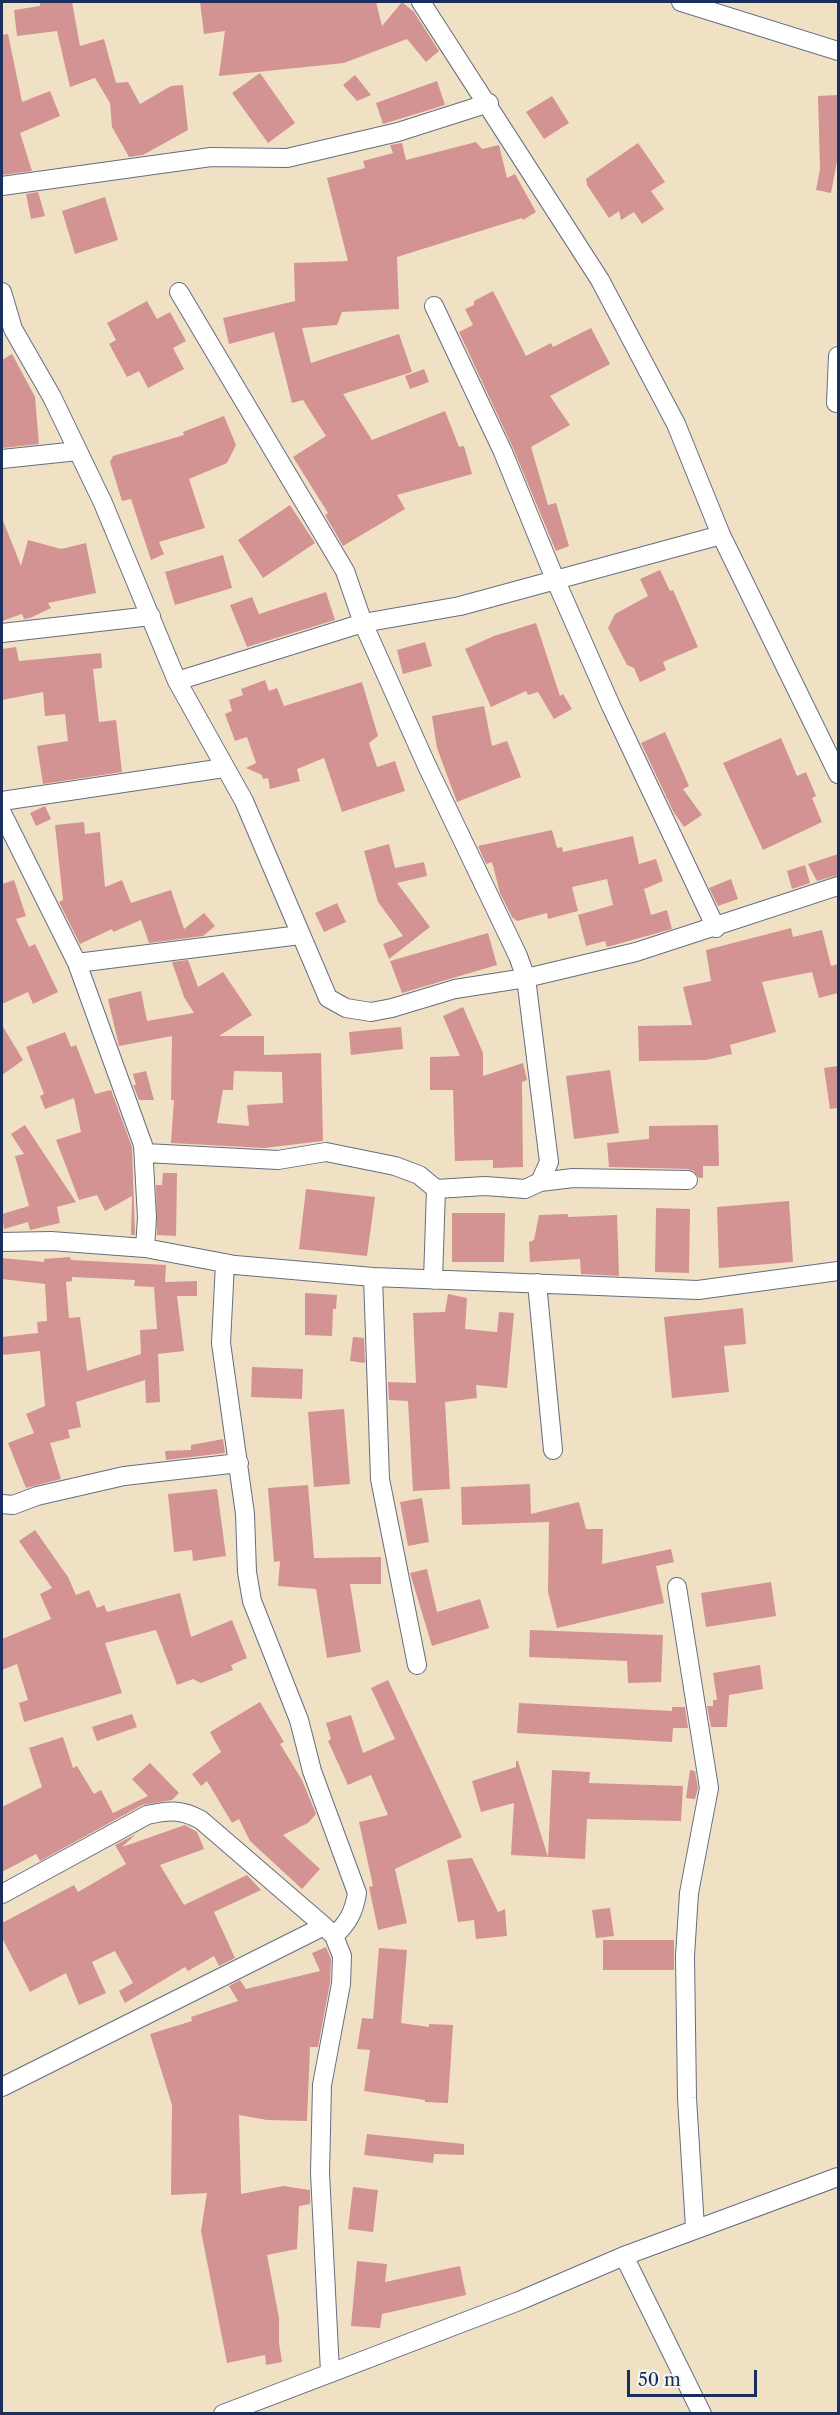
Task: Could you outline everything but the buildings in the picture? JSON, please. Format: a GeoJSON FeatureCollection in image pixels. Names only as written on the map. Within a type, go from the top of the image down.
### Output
{"type":"FeatureCollection","features":[{"type":"Feature","properties":{"kind":"street"},"geometry":{"type":"LineString","coordinates":[[421,2],[489,103],[600,280],[676,424],[721,535],[838,774]]}},
{"type":"Feature","properties":{"kind":"street"},"geometry":{"type":"LineString","coordinates":[[681,2],[838,51]]}},
{"type":"Feature","properties":{"kind":"street"},"geometry":{"type":"LineString","coordinates":[[2,186],[211,157],[287,158],[398,132],[489,103]]}},
{"type":"Feature","properties":{"kind":"street"},"geometry":{"type":"LineString","coordinates":[[179,292],[345,571],[363,623],[526,978],[549,1162],[540,1182]]}},
{"type":"Feature","properties":{"kind":"street"},"geometry":{"type":"LineString","coordinates":[[2,295],[13,329],[51,397],[103,503],[177,681],[244,801],[328,998],[346,1008],[370,1012],[392,1008],[455,989],[526,978],[636,952],[716,928],[838,886]]}},
{"type":"Feature","properties":{"kind":"street"},"geometry":{"type":"LineString","coordinates":[[434,306],[503,452],[555,579],[611,706],[716,928]]}},
{"type":"Feature","properties":{"kind":"street"},"geometry":{"type":"LineString","coordinates":[[836,403],[838,356]]}},
{"type":"Feature","properties":{"kind":"street"},"geometry":{"type":"LineString","coordinates":[[2,459],[78,451]]}},
{"type":"Feature","properties":{"kind":"street"},"geometry":{"type":"LineString","coordinates":[[177,681],[363,623],[460,606],[721,535]]}},
{"type":"Feature","properties":{"kind":"street"},"geometry":{"type":"LineString","coordinates":[[2,633],[151,616]]}},
{"type":"Feature","properties":{"kind":"street"},"geometry":{"type":"LineString","coordinates":[[2,801],[224,768]]}},
{"type":"Feature","properties":{"kind":"street"},"geometry":{"type":"LineString","coordinates":[[2,813],[6,835],[77,963],[145,1153],[147,1218],[145,1248]]}},
{"type":"Feature","properties":{"kind":"street"},"geometry":{"type":"LineString","coordinates":[[77,963],[300,935]]}},
{"type":"Feature","properties":{"kind":"street"},"geometry":{"type":"LineString","coordinates":[[145,1153],[278,1160],[326,1152],[394,1166],[419,1175],[436,1189],[484,1186],[525,1190],[540,1182],[573,1178],[688,1180]]}},
{"type":"Feature","properties":{"kind":"street"},"geometry":{"type":"LineString","coordinates":[[433,1280],[436,1189]]}},
{"type":"Feature","properties":{"kind":"street"},"geometry":{"type":"LineString","coordinates":[[2,1242],[51,1241],[145,1248],[225,1263],[373,1277],[698,1290],[838,1271]]}},
{"type":"Feature","properties":{"kind":"street"},"geometry":{"type":"LineString","coordinates":[[2,2087],[347,1924],[355,1908],[357,1893],[312,1772],[298,1720],[252,1601],[247,1572],[246,1514],[220,1343],[225,1263]]}},
{"type":"Feature","properties":{"kind":"street"},"geometry":{"type":"LineString","coordinates":[[373,1277],[380,1479],[417,1665]]}},
{"type":"Feature","properties":{"kind":"street"},"geometry":{"type":"LineString","coordinates":[[537,1283],[554,1450]]}},
{"type":"Feature","properties":{"kind":"street"},"geometry":{"type":"LineString","coordinates":[[2,1504],[13,1505],[37,1496],[124,1476],[239,1463]]}},
{"type":"Feature","properties":{"kind":"street"},"geometry":{"type":"LineString","coordinates":[[677,1587],[703,1738],[709,1788],[689,1893],[685,1956],[687,2098],[695,2228]]}},
{"type":"Feature","properties":{"kind":"street"},"geometry":{"type":"LineString","coordinates":[[2,1894],[147,1815],[171,1809],[186,1812],[201,1820],[329,1931],[342,1956],[340,1984],[322,2085],[320,2173],[330,2372]]}},
{"type":"Feature","properties":{"kind":"street"},"geometry":{"type":"LineString","coordinates":[[224,2414],[259,2407],[330,2372],[519,2301],[695,2228],[838,2177]]}},
{"type":"Feature","properties":{"kind":"street"},"geometry":{"type":"LineString","coordinates":[[624,2256],[702,2414]]}}]}
